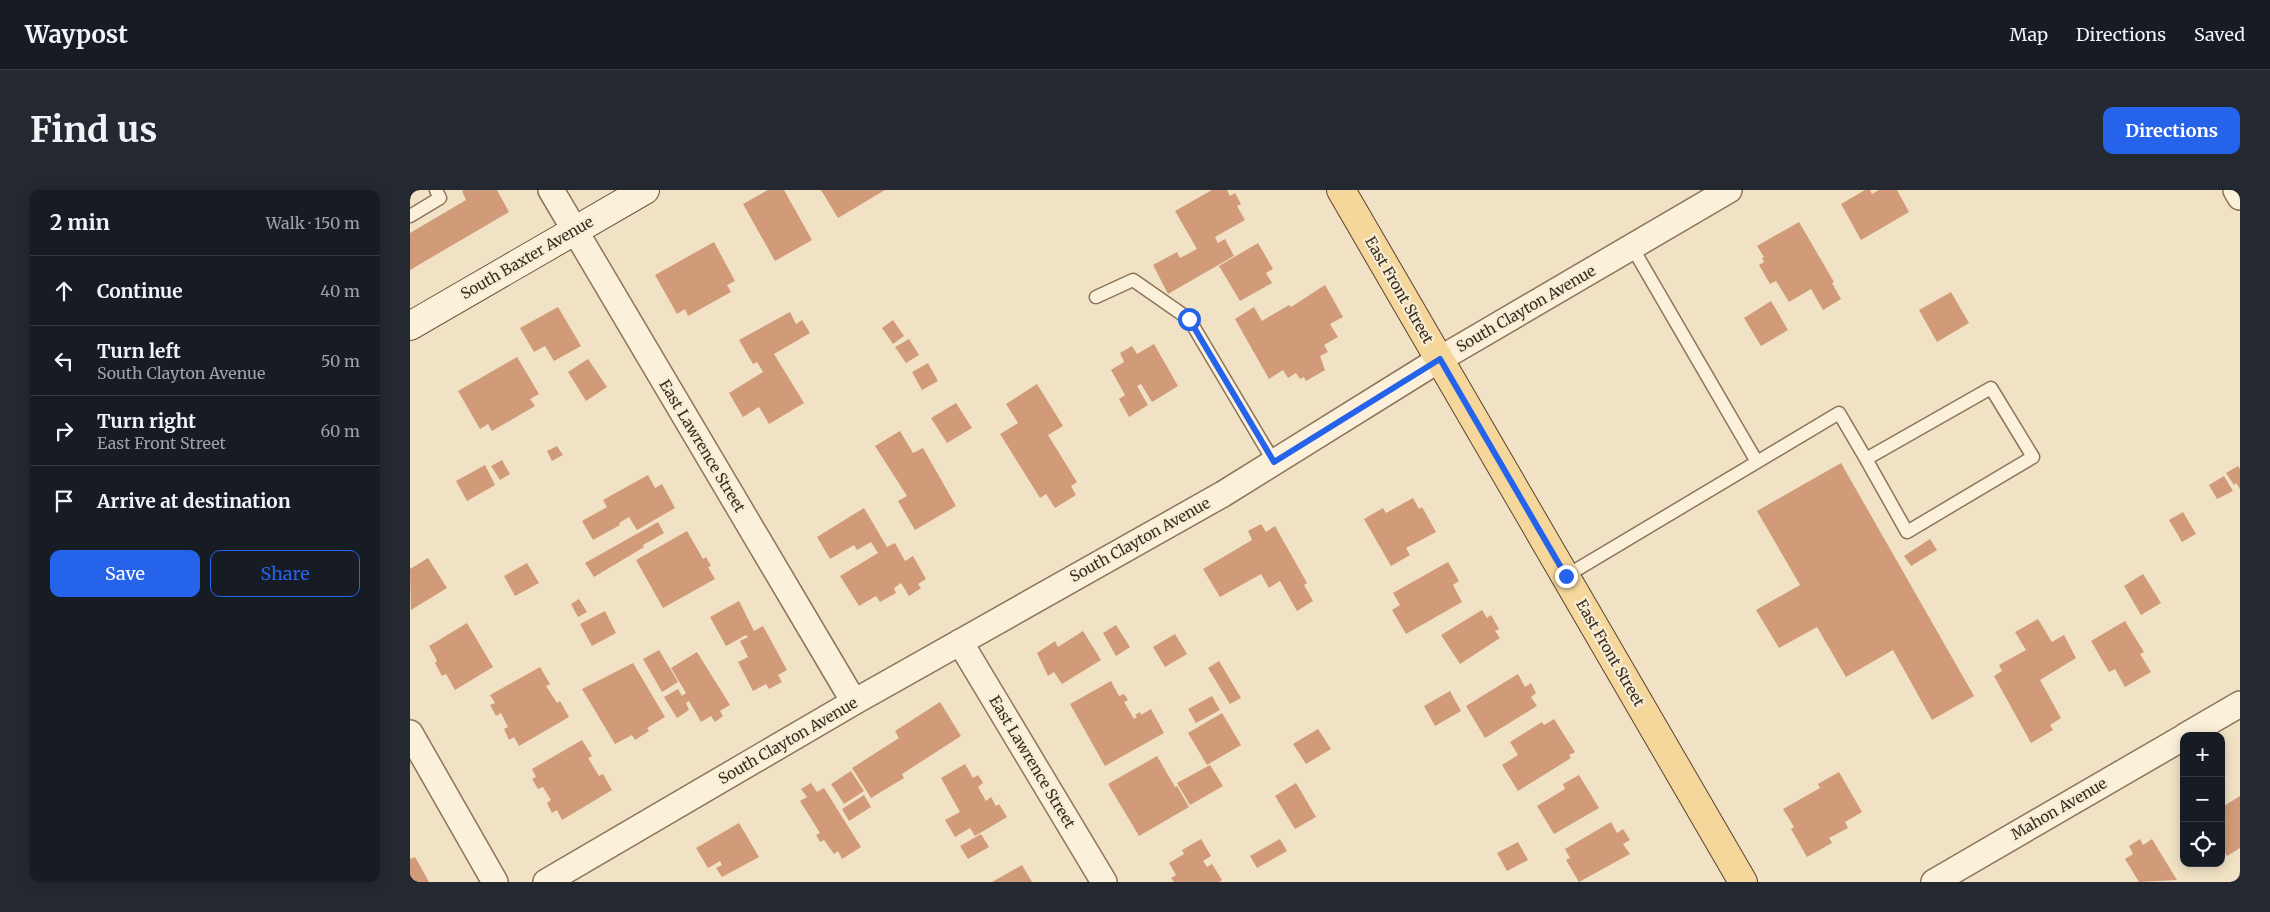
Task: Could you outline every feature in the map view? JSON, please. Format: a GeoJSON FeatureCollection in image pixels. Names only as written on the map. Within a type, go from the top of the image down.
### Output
{"type":"FeatureCollection","features":[{"type":"Feature","properties":{"kind":"main road","name":"East Front Street"},"geometry":{"type":"LineString","coordinates":[[1341,190],[1744,882]]}},
{"type":"Feature","properties":{"kind":"street","name":"East Lawrence Street"},"geometry":{"type":"LineString","coordinates":[[550,190],[854,702]]}},
{"type":"Feature","properties":{"kind":"street","name":"South Baxter Avenue"},"geometry":{"type":"LineString","coordinates":[[410,326],[644,190]]}},
{"type":"Feature","properties":{"kind":"street","name":"South Clayton Avenue"},"geometry":{"type":"LineString","coordinates":[[546,882],[854,702],[1222,494],[1440,359],[1728,190]]}},
{"type":"Feature","properties":{"kind":"street"},"geometry":{"type":"LineString","coordinates":[[2236,190],[2240,197]]}},
{"type":"Feature","properties":{"kind":"street","name":"East Lawrence Street"},"geometry":{"type":"LineString","coordinates":[[960,642],[1104,882]]}},
{"type":"Feature","properties":{"kind":"street","name":"Mahon Avenue"},"geometry":{"type":"LineString","coordinates":[[2191,732],[2240,704]]}},
{"type":"Feature","properties":{"kind":"street"},"geometry":{"type":"LineString","coordinates":[[410,733],[495,882]]}},
{"type":"Feature","properties":{"kind":"street","name":"Mahon Avenue"},"geometry":{"type":"LineString","coordinates":[[1934,882],[2180,738]]}},
{"type":"Feature","properties":{"kind":"lane"},"geometry":{"type":"LineString","coordinates":[[410,216],[440,198],[436,190]]}},
{"type":"Feature","properties":{"kind":"lane"},"geometry":{"type":"LineString","coordinates":[[1632,247],[1757,462]]}},
{"type":"Feature","properties":{"kind":"lane"},"geometry":{"type":"LineString","coordinates":[[1096,297],[1133,280],[1189,319],[1274,462]]}},
{"type":"Feature","properties":{"kind":"lane"},"geometry":{"type":"LineString","coordinates":[[1566,576],[1839,413],[1907,532],[2033,457],[1991,388],[1866,458]]}},
{"type":"Feature","properties":{"kind":"building"},"geometry":{"type":"Polygon","coordinates":[[[497,190],[509,212],[410,270],[410,233],[466,200],[462,191],[497,190]]]}},
{"type":"Feature","properties":{"kind":"building"},"geometry":{"type":"Polygon","coordinates":[[[768,190],[784,190],[812,240],[775,261],[743,204],[768,190]]]}},
{"type":"Feature","properties":{"kind":"building"},"geometry":{"type":"Polygon","coordinates":[[[821,190],[885,190],[838,218],[821,190]]]}},
{"type":"Feature","properties":{"kind":"building"},"geometry":{"type":"Polygon","coordinates":[[[1212,190],[1227,190],[1230,196],[1235,193],[1241,204],[1237,206],[1245,220],[1215,237],[1218,243],[1225,239],[1234,256],[1168,294],[1153,265],[1177,252],[1180,258],[1197,249],[1175,211],[1212,190]]]}},
{"type":"Feature","properties":{"kind":"building"},"geometry":{"type":"Polygon","coordinates":[[[1865,190],[1870,190],[1872,194],[1879,190],[1897,190],[1909,212],[1861,240],[1841,204],[1865,190]]]}},
{"type":"Feature","properties":{"kind":"building"},"geometry":{"type":"Polygon","coordinates":[[[1799,222],[1834,282],[1832,283],[1841,299],[1823,310],[1811,289],[1789,302],[1776,281],[1770,284],[1759,265],[1764,262],[1762,258],[1764,257],[1757,246],[1799,222]]]}},
{"type":"Feature","properties":{"kind":"building"},"geometry":{"type":"Polygon","coordinates":[[[714,242],[735,281],[727,285],[731,292],[688,316],[685,309],[677,314],[655,275],[714,242]]]}},
{"type":"Feature","properties":{"kind":"building"},"geometry":{"type":"Polygon","coordinates":[[[1258,243],[1273,269],[1266,273],[1272,283],[1240,301],[1219,266],[1258,243]]]}},
{"type":"Feature","properties":{"kind":"building"},"geometry":{"type":"Polygon","coordinates":[[[1325,285],[1343,317],[1330,324],[1338,337],[1324,345],[1328,352],[1320,356],[1325,370],[1306,381],[1304,377],[1300,379],[1296,373],[1288,378],[1283,370],[1269,379],[1235,319],[1254,307],[1262,321],[1289,305],[1291,307],[1325,285]]]}},
{"type":"Feature","properties":{"kind":"building"},"geometry":{"type":"Polygon","coordinates":[[[1951,292],[1969,323],[1937,342],[1919,310],[1951,292]]]}},
{"type":"Feature","properties":{"kind":"building"},"geometry":{"type":"Polygon","coordinates":[[[1771,301],[1788,330],[1761,346],[1744,318],[1771,301]]]}},
{"type":"Feature","properties":{"kind":"building"},"geometry":{"type":"Polygon","coordinates":[[[558,307],[581,346],[554,361],[545,346],[534,352],[520,328],[558,307]]]}},
{"type":"Feature","properties":{"kind":"building"},"geometry":{"type":"Polygon","coordinates":[[[790,312],[796,324],[802,320],[810,333],[774,354],[804,403],[769,424],[759,407],[743,417],[729,393],[763,372],[757,362],[753,364],[739,340],[790,312]]]}},
{"type":"Feature","properties":{"kind":"building"},"geometry":{"type":"Polygon","coordinates":[[[893,320],[904,336],[893,344],[882,328],[893,320]]]}},
{"type":"Feature","properties":{"kind":"building"},"geometry":{"type":"Polygon","coordinates":[[[909,339],[919,355],[906,363],[895,347],[909,339]]]}},
{"type":"Feature","properties":{"kind":"building"},"geometry":{"type":"Polygon","coordinates":[[[1154,344],[1178,386],[1152,402],[1141,384],[1137,386],[1148,405],[1129,417],[1119,399],[1125,395],[1111,370],[1124,362],[1120,353],[1132,346],[1137,354],[1154,344]]]}},
{"type":"Feature","properties":{"kind":"building"},"geometry":{"type":"Polygon","coordinates":[[[517,357],[539,394],[530,399],[535,406],[492,431],[488,424],[480,429],[458,391],[517,357]]]}},
{"type":"Feature","properties":{"kind":"building"},"geometry":{"type":"Polygon","coordinates":[[[588,359],[607,387],[586,401],[568,372],[588,359]]]}},
{"type":"Feature","properties":{"kind":"building"},"geometry":{"type":"Polygon","coordinates":[[[928,363],[938,381],[922,390],[912,372],[928,363]]]}},
{"type":"Feature","properties":{"kind":"building"},"geometry":{"type":"Polygon","coordinates":[[[1037,384],[1063,426],[1048,435],[1077,482],[1071,486],[1076,495],[1055,508],[1046,494],[1040,498],[1000,434],[1018,423],[1006,404],[1037,384]]]}},
{"type":"Feature","properties":{"kind":"building"},"geometry":{"type":"Polygon","coordinates":[[[956,403],[972,428],[947,443],[931,418],[956,403]]]}},
{"type":"Feature","properties":{"kind":"building"},"geometry":{"type":"Polygon","coordinates":[[[900,431],[913,453],[923,448],[956,506],[915,530],[898,501],[907,496],[875,446],[900,431]]]}},
{"type":"Feature","properties":{"kind":"building"},"geometry":{"type":"Polygon","coordinates":[[[557,446],[563,455],[552,461],[547,451],[557,446]]]}},
{"type":"Feature","properties":{"kind":"building"},"geometry":{"type":"Polygon","coordinates":[[[502,460],[510,474],[500,480],[491,466],[502,460]]]}},
{"type":"Feature","properties":{"kind":"building"},"geometry":{"type":"Polygon","coordinates":[[[1841,463],[1974,696],[1932,720],[1893,650],[1846,677],[1817,627],[1779,648],[1756,610],[1800,585],[1757,511],[1841,463]]]}},
{"type":"Feature","properties":{"kind":"building"},"geometry":{"type":"Polygon","coordinates":[[[485,465],[495,485],[467,501],[456,481],[485,465]]]}},
{"type":"Feature","properties":{"kind":"building"},"geometry":{"type":"Polygon","coordinates":[[[2238,466],[2240,469],[2240,489],[2236,483],[2234,485],[2226,473],[2238,466]]]}},
{"type":"Feature","properties":{"kind":"building"},"geometry":{"type":"Polygon","coordinates":[[[648,475],[655,488],[662,484],[675,508],[637,530],[629,517],[619,523],[620,525],[593,540],[582,521],[607,507],[603,500],[648,475]]]}},
{"type":"Feature","properties":{"kind":"building"},"geometry":{"type":"Polygon","coordinates":[[[2224,476],[2233,491],[2217,499],[2209,485],[2224,476]]]}},
{"type":"Feature","properties":{"kind":"building"},"geometry":{"type":"Polygon","coordinates":[[[1413,498],[1419,509],[1422,507],[1436,532],[1406,548],[1410,555],[1391,566],[1364,519],[1383,508],[1386,513],[1413,498]]]}},
{"type":"Feature","properties":{"kind":"building"},"geometry":{"type":"Polygon","coordinates":[[[864,508],[887,547],[895,543],[905,561],[913,556],[926,579],[918,584],[921,588],[909,596],[901,583],[894,588],[896,593],[880,602],[876,596],[859,606],[840,576],[878,553],[871,542],[857,550],[854,545],[830,559],[817,537],[864,508]]]}},
{"type":"Feature","properties":{"kind":"building"},"geometry":{"type":"Polygon","coordinates":[[[2183,512],[2196,534],[2182,542],[2169,520],[2183,512]]]}},
{"type":"Feature","properties":{"kind":"building"},"geometry":{"type":"Polygon","coordinates":[[[658,522],[664,533],[594,577],[585,563],[658,522]]]}},
{"type":"Feature","properties":{"kind":"building"},"geometry":{"type":"Polygon","coordinates":[[[1261,524],[1266,532],[1275,526],[1307,583],[1304,585],[1313,601],[1297,611],[1280,581],[1269,588],[1261,574],[1220,597],[1203,569],[1252,540],[1248,531],[1261,524]]]}},
{"type":"Feature","properties":{"kind":"building"},"geometry":{"type":"Polygon","coordinates":[[[687,531],[703,559],[706,557],[711,566],[708,567],[715,579],[663,608],[636,560],[687,531]]]}},
{"type":"Feature","properties":{"kind":"building"},"geometry":{"type":"Polygon","coordinates":[[[1930,539],[1937,550],[1911,566],[1904,556],[1930,539]]]}},
{"type":"Feature","properties":{"kind":"building"},"geometry":{"type":"Polygon","coordinates":[[[428,558],[447,588],[411,610],[410,569],[428,558]]]}},
{"type":"Feature","properties":{"kind":"building"},"geometry":{"type":"Polygon","coordinates":[[[1448,562],[1459,581],[1453,585],[1462,602],[1406,634],[1392,610],[1400,605],[1393,593],[1448,562]]]}},
{"type":"Feature","properties":{"kind":"building"},"geometry":{"type":"Polygon","coordinates":[[[527,563],[539,583],[515,596],[504,576],[527,563]]]}},
{"type":"Feature","properties":{"kind":"building"},"geometry":{"type":"Polygon","coordinates":[[[2143,574],[2161,603],[2141,615],[2124,586],[2143,574]]]}},
{"type":"Feature","properties":{"kind":"building"},"geometry":{"type":"Polygon","coordinates":[[[579,599],[587,612],[578,617],[571,604],[579,599]]]}},
{"type":"Feature","properties":{"kind":"building"},"geometry":{"type":"Polygon","coordinates":[[[739,601],[754,631],[763,626],[787,670],[778,675],[782,682],[769,689],[766,684],[753,691],[738,662],[748,657],[740,641],[748,637],[746,635],[726,646],[710,617],[739,601]]]}},
{"type":"Feature","properties":{"kind":"building"},"geometry":{"type":"Polygon","coordinates":[[[1482,610],[1487,618],[1491,615],[1499,629],[1495,631],[1500,638],[1460,664],[1441,635],[1482,610]]]}},
{"type":"Feature","properties":{"kind":"building"},"geometry":{"type":"Polygon","coordinates":[[[605,611],[616,633],[592,646],[580,624],[605,611]]]}},
{"type":"Feature","properties":{"kind":"building"},"geometry":{"type":"Polygon","coordinates":[[[2038,619],[2052,642],[2064,635],[2076,658],[2040,680],[2061,718],[2050,725],[2053,730],[2031,743],[1994,676],[2002,671],[1999,665],[2026,650],[2015,632],[2038,619]]]}},
{"type":"Feature","properties":{"kind":"building"},"geometry":{"type":"Polygon","coordinates":[[[2125,621],[2144,652],[2140,654],[2151,672],[2125,687],[2115,669],[2109,672],[2091,641],[2125,621]]]}},
{"type":"Feature","properties":{"kind":"building"},"geometry":{"type":"Polygon","coordinates":[[[467,623],[493,667],[455,690],[446,674],[442,676],[429,646],[467,623]]]}},
{"type":"Feature","properties":{"kind":"building"},"geometry":{"type":"Polygon","coordinates":[[[1116,625],[1130,647],[1116,656],[1103,633],[1116,625]]]}},
{"type":"Feature","properties":{"kind":"building"},"geometry":{"type":"Polygon","coordinates":[[[1083,631],[1101,660],[1062,684],[1054,672],[1048,676],[1037,653],[1055,641],[1058,647],[1083,631]]]}},
{"type":"Feature","properties":{"kind":"building"},"geometry":{"type":"Polygon","coordinates":[[[1175,634],[1187,654],[1165,667],[1153,647],[1175,634]]]}},
{"type":"Feature","properties":{"kind":"building"},"geometry":{"type":"Polygon","coordinates":[[[659,650],[678,682],[662,692],[643,659],[659,650]]]}},
{"type":"Feature","properties":{"kind":"building"},"geometry":{"type":"Polygon","coordinates":[[[697,652],[730,705],[720,711],[723,716],[715,722],[711,716],[701,722],[689,701],[686,703],[689,710],[677,718],[664,697],[678,689],[682,696],[686,693],[671,668],[697,652]]]}},
{"type":"Feature","properties":{"kind":"building"},"geometry":{"type":"Polygon","coordinates":[[[1219,661],[1241,698],[1230,704],[1208,668],[1219,661]]]}},
{"type":"Feature","properties":{"kind":"building"},"geometry":{"type":"Polygon","coordinates":[[[633,663],[665,717],[647,728],[649,731],[635,740],[632,735],[615,744],[582,689],[633,663]]]}},
{"type":"Feature","properties":{"kind":"building"},"geometry":{"type":"Polygon","coordinates":[[[540,667],[550,684],[546,686],[557,703],[560,701],[569,717],[519,746],[514,737],[509,740],[504,729],[508,727],[501,713],[496,716],[490,705],[495,703],[490,695],[540,667]]]}},
{"type":"Feature","properties":{"kind":"building"},"geometry":{"type":"Polygon","coordinates":[[[1518,674],[1525,687],[1531,683],[1536,693],[1531,697],[1537,706],[1485,738],[1466,706],[1518,674]]]}},
{"type":"Feature","properties":{"kind":"building"},"geometry":{"type":"Polygon","coordinates":[[[1111,681],[1119,696],[1124,694],[1128,700],[1124,702],[1134,719],[1137,717],[1135,715],[1140,712],[1141,715],[1151,709],[1164,733],[1105,766],[1070,704],[1111,681]]]}},
{"type":"Feature","properties":{"kind":"building"},"geometry":{"type":"Polygon","coordinates":[[[1450,691],[1461,711],[1435,726],[1424,706],[1450,691]]]}},
{"type":"Feature","properties":{"kind":"building"},"geometry":{"type":"Polygon","coordinates":[[[1212,696],[1220,710],[1196,723],[1188,709],[1212,696]]]}},
{"type":"Feature","properties":{"kind":"building"},"geometry":{"type":"Polygon","coordinates":[[[940,702],[961,736],[902,774],[904,778],[871,798],[852,768],[899,738],[895,731],[940,702]]]}},
{"type":"Feature","properties":{"kind":"building"},"geometry":{"type":"Polygon","coordinates":[[[1222,713],[1241,745],[1207,765],[1188,733],[1222,713]]]}},
{"type":"Feature","properties":{"kind":"building"},"geometry":{"type":"Polygon","coordinates":[[[1554,719],[1575,752],[1569,755],[1571,758],[1518,791],[1502,765],[1518,755],[1510,742],[1542,722],[1544,725],[1554,719]]]}},
{"type":"Feature","properties":{"kind":"building"},"geometry":{"type":"Polygon","coordinates":[[[1318,729],[1331,749],[1306,764],[1293,744],[1318,729]]]}},
{"type":"Feature","properties":{"kind":"building"},"geometry":{"type":"Polygon","coordinates":[[[582,740],[592,756],[588,758],[599,776],[603,774],[612,790],[562,820],[557,810],[552,813],[547,803],[551,800],[543,787],[538,789],[532,779],[536,777],[532,769],[582,740]]]}},
{"type":"Feature","properties":{"kind":"building"},"geometry":{"type":"Polygon","coordinates":[[[1157,756],[1189,807],[1139,836],[1108,784],[1157,756]]]}},
{"type":"Feature","properties":{"kind":"building"},"geometry":{"type":"Polygon","coordinates":[[[965,764],[973,778],[978,775],[982,781],[983,783],[978,787],[986,801],[991,797],[996,806],[999,804],[1007,817],[975,836],[970,828],[955,837],[945,820],[960,812],[941,778],[965,764]]]}},
{"type":"Feature","properties":{"kind":"building"},"geometry":{"type":"Polygon","coordinates":[[[1210,765],[1223,786],[1190,805],[1177,783],[1210,765]]]}},
{"type":"Feature","properties":{"kind":"building"},"geometry":{"type":"Polygon","coordinates":[[[851,771],[864,791],[844,804],[831,784],[851,771]]]}},
{"type":"Feature","properties":{"kind":"building"},"geometry":{"type":"Polygon","coordinates":[[[1839,772],[1862,812],[1845,822],[1848,828],[1829,838],[1832,843],[1807,857],[1791,829],[1794,827],[1783,809],[1820,788],[1818,784],[1839,772]]]}},
{"type":"Feature","properties":{"kind":"building"},"geometry":{"type":"Polygon","coordinates":[[[1579,775],[1599,808],[1554,834],[1537,806],[1565,789],[1563,784],[1579,775]]]}},
{"type":"Feature","properties":{"kind":"building"},"geometry":{"type":"Polygon","coordinates":[[[811,783],[817,792],[824,788],[861,847],[842,859],[838,851],[834,854],[824,840],[820,842],[816,835],[820,833],[800,801],[807,797],[801,789],[811,783]]]}},
{"type":"Feature","properties":{"kind":"building"},"geometry":{"type":"Polygon","coordinates":[[[1296,783],[1316,817],[1295,829],[1275,796],[1296,783]]]}},
{"type":"Feature","properties":{"kind":"building"},"geometry":{"type":"Polygon","coordinates":[[[864,795],[871,807],[849,821],[842,809],[864,795]]]}},
{"type":"Feature","properties":{"kind":"building"},"geometry":{"type":"Polygon","coordinates":[[[2240,796],[2240,848],[2227,856],[2225,853],[2225,805],[2240,796]]]}},
{"type":"Feature","properties":{"kind":"building"},"geometry":{"type":"Polygon","coordinates":[[[1611,822],[1617,833],[1623,829],[1630,840],[1623,844],[1630,854],[1579,882],[1566,860],[1570,858],[1565,849],[1611,822]]]}},
{"type":"Feature","properties":{"kind":"building"},"geometry":{"type":"Polygon","coordinates":[[[739,823],[759,857],[722,877],[716,868],[722,865],[720,861],[708,868],[696,848],[739,823]]]}},
{"type":"Feature","properties":{"kind":"building"},"geometry":{"type":"Polygon","coordinates":[[[981,834],[989,847],[968,859],[960,846],[981,834]]]}},
{"type":"Feature","properties":{"kind":"building"},"geometry":{"type":"Polygon","coordinates":[[[1201,839],[1211,856],[1203,861],[1207,867],[1212,864],[1222,880],[1219,882],[1174,882],[1171,878],[1176,875],[1169,863],[1184,854],[1182,850],[1201,839]]]}},
{"type":"Feature","properties":{"kind":"building"},"geometry":{"type":"Polygon","coordinates":[[[1280,839],[1287,851],[1257,868],[1250,856],[1280,839]]]}},
{"type":"Feature","properties":{"kind":"building"},"geometry":{"type":"Polygon","coordinates":[[[2140,839],[2143,845],[2152,839],[2177,880],[2139,882],[2125,859],[2133,854],[2129,846],[2140,839]]]}},
{"type":"Feature","properties":{"kind":"building"},"geometry":{"type":"Polygon","coordinates":[[[1518,842],[1528,860],[1507,871],[1497,853],[1518,842]]]}},
{"type":"Feature","properties":{"kind":"building"},"geometry":{"type":"Polygon","coordinates":[[[415,857],[429,882],[410,882],[410,859],[415,857]]]}},
{"type":"Feature","properties":{"kind":"building"},"geometry":{"type":"Polygon","coordinates":[[[1022,865],[1032,882],[992,882],[1022,865]]]}},
{"type":"Feature","properties":{"kind":"route"},"geometry":{"type":"LineString","coordinates":[[1189,319],[1274,462],[1440,359],[1566,576]]}}]}
